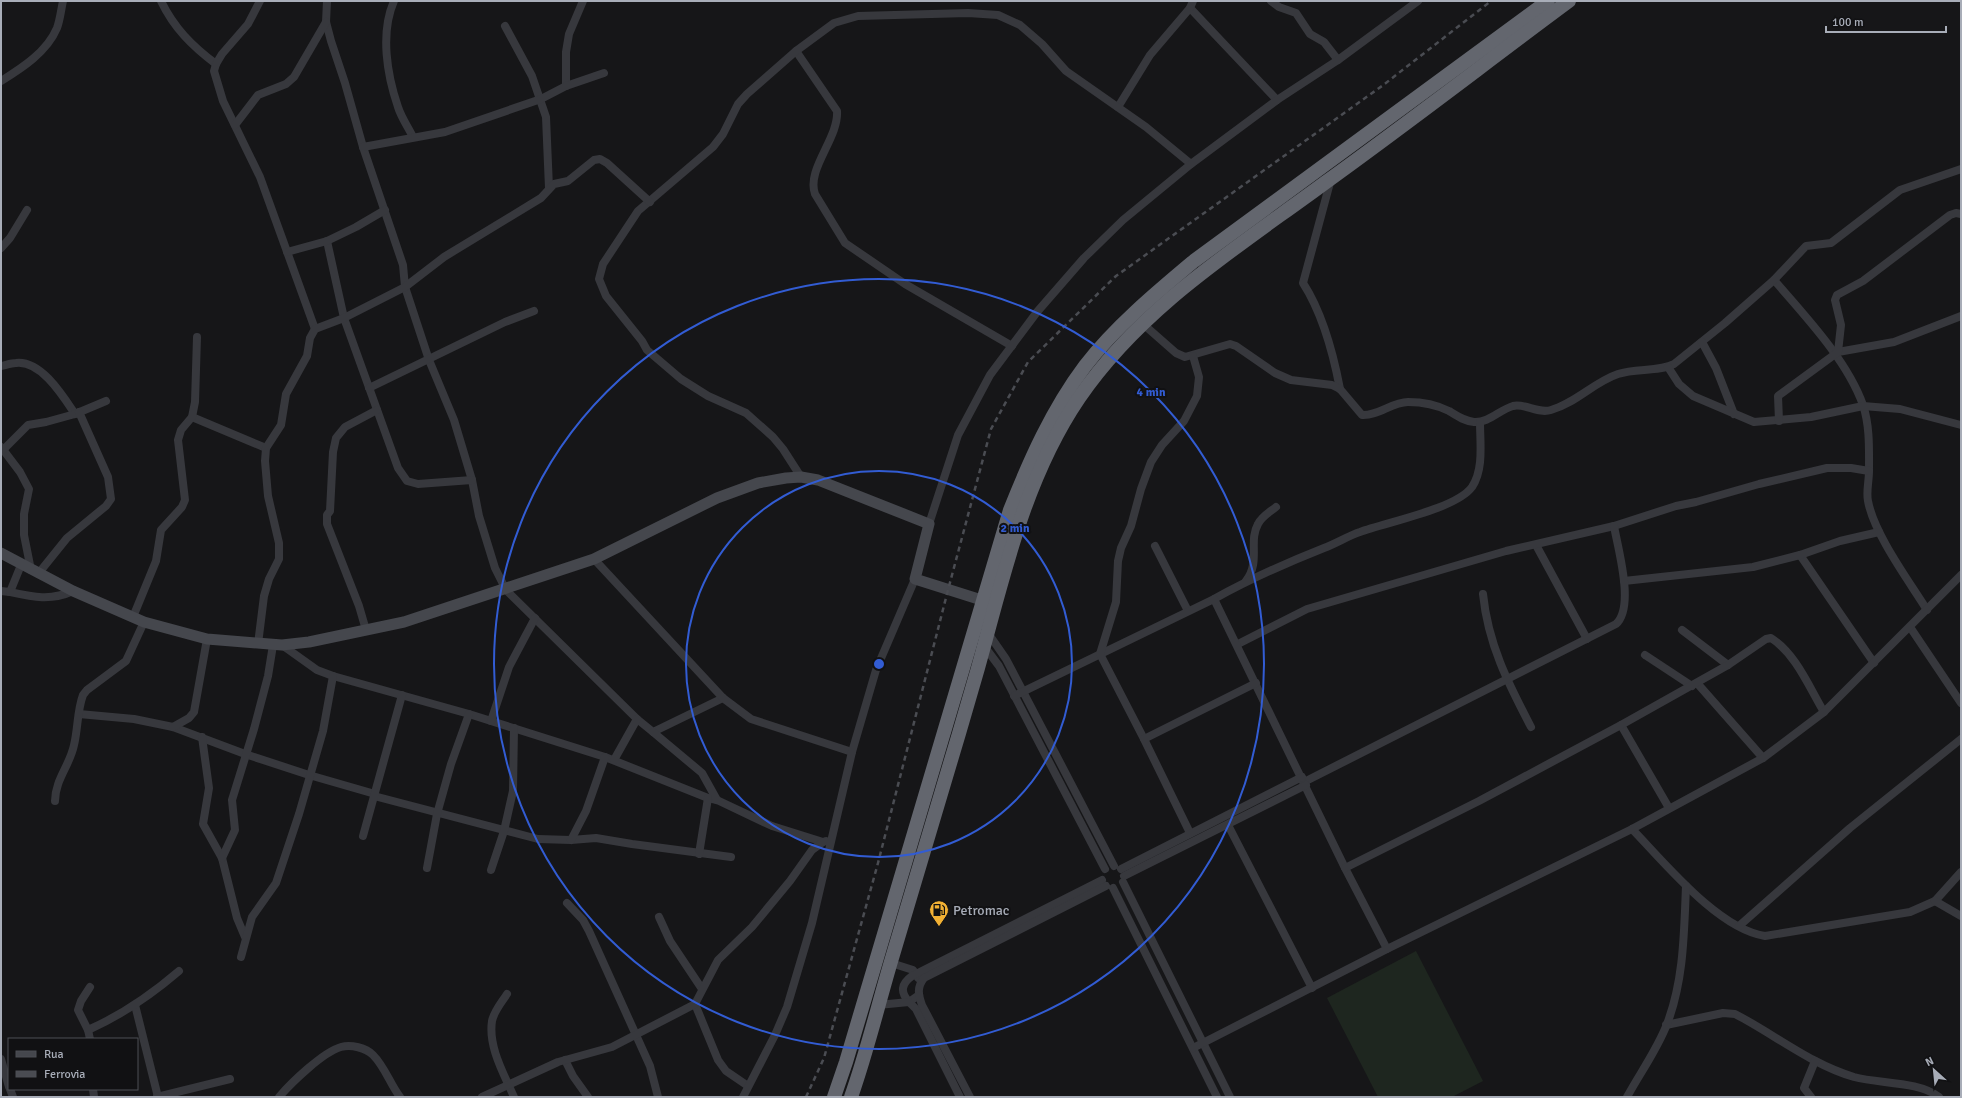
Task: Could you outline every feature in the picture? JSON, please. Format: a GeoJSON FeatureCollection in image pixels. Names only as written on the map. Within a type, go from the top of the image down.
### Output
{"type":"FeatureCollection","features":[{"type":"Feature","properties":{"kind":"highway"},"geometry":{"type":"LineString","coordinates":[[834,1097],[989,602],[1010,510],[1030,458],[1062,400],[1086,365],[1126,321],[1154,294],[1194,261],[1548,1]]}},
{"type":"Feature","properties":{"kind":"highway"},"geometry":{"type":"LineString","coordinates":[[851,1097],[861,1068],[878,1005],[941,796],[986,639],[989,602],[1007,561],[1025,503],[1060,430],[1078,399],[1110,358],[1143,324],[1198,275],[1331,179],[1569,1]]}},
{"type":"Feature","properties":{"kind":"street"},"geometry":{"type":"LineString","coordinates":[[1,81],[19,70],[44,48],[52,38],[57,27],[63,1]]}},
{"type":"Feature","properties":{"kind":"street"},"geometry":{"type":"LineString","coordinates":[[161,1],[183,36],[196,49],[216,64]]}},
{"type":"Feature","properties":{"kind":"street"},"geometry":{"type":"LineString","coordinates":[[260,1],[248,24],[216,64],[214,71],[215,80],[260,177],[315,329]]}},
{"type":"Feature","properties":{"kind":"street"},"geometry":{"type":"LineString","coordinates":[[327,1],[326,22],[363,147],[403,265],[405,287],[430,360],[454,420],[472,480],[481,524],[495,568],[506,590],[637,719],[702,773],[712,799],[699,854]]}},
{"type":"Feature","properties":{"kind":"street"},"geometry":{"type":"LineString","coordinates":[[394,1],[390,9],[387,30],[388,74],[398,108],[413,137]]}},
{"type":"Feature","properties":{"kind":"street"},"geometry":{"type":"LineString","coordinates":[[566,86],[566,52],[569,34],[583,1]]}},
{"type":"Feature","properties":{"kind":"street"},"geometry":{"type":"LineString","coordinates":[[1271,1],[1279,7],[1296,14],[1310,34],[1324,42],[1338,60]]}},
{"type":"Feature","properties":{"kind":"street"},"geometry":{"type":"LineString","coordinates":[[743,1097],[775,1036],[786,1007],[812,923],[852,752],[876,670],[915,579],[929,524],[958,435],[990,375],[1037,312],[1084,258],[1123,220],[1191,164],[1277,100],[1338,60],[1418,1]]}},
{"type":"Feature","properties":{"kind":"street"},"geometry":{"type":"LineString","coordinates":[[1118,107],[1150,55],[1191,4],[1277,100]]}},
{"type":"Feature","properties":{"kind":"street"},"geometry":{"type":"LineString","coordinates":[[802,477],[773,437],[746,413],[708,396],[681,379],[646,350],[642,340],[606,296],[599,279],[603,264],[638,211],[713,147],[723,134],[738,104],[747,94],[796,51],[834,23],[858,16],[968,13],[998,16],[1020,24],[1042,44],[1066,71],[1146,127],[1191,164]]}},
{"type":"Feature","properties":{"kind":"street"},"geometry":{"type":"LineString","coordinates":[[235,125],[258,95],[286,84],[294,77],[326,22]]}},
{"type":"Feature","properties":{"kind":"street"},"geometry":{"type":"LineString","coordinates":[[505,26],[532,76],[546,117],[549,188]]}},
{"type":"Feature","properties":{"kind":"street"},"geometry":{"type":"LineString","coordinates":[[796,51],[837,111],[837,119],[834,129],[812,187],[845,243],[905,284],[1012,346]]}},
{"type":"Feature","properties":{"kind":"street"},"geometry":{"type":"LineString","coordinates":[[363,147],[444,132],[541,99],[566,86],[604,73]]}},
{"type":"Feature","properties":{"kind":"street"},"geometry":{"type":"LineString","coordinates":[[258,644],[264,596],[269,579],[279,559],[279,543],[268,496],[266,448],[281,425],[286,394],[307,356],[310,338],[315,329],[344,318],[405,287],[444,257],[541,198],[554,184],[568,181],[594,160],[600,159],[618,172],[650,202]]}},
{"type":"Feature","properties":{"kind":"street"},"geometry":{"type":"LineString","coordinates":[[1143,324],[1176,353],[1185,357],[1193,356],[1230,344],[1236,346],[1275,373],[1290,380],[1332,385],[1340,389],[1362,415],[1369,415],[1397,404],[1407,402],[1432,404],[1462,419],[1480,422],[1512,406],[1522,405],[1530,409],[1550,410],[1574,399],[1591,387],[1617,374],[1634,369],[1668,367],[1702,342],[1774,280],[1806,246],[1831,243],[1900,190],[1961,169]]}},
{"type":"Feature","properties":{"kind":"street"},"geometry":{"type":"LineString","coordinates":[[1331,179],[1303,283],[1313,298],[1332,349],[1340,389]]}},
{"type":"Feature","properties":{"kind":"street"},"geometry":{"type":"LineString","coordinates":[[1,248],[10,238],[27,210]]}},
{"type":"Feature","properties":{"kind":"street"},"geometry":{"type":"LineString","coordinates":[[287,252],[327,241],[356,227],[385,210]]}},
{"type":"Feature","properties":{"kind":"street"},"geometry":{"type":"LineString","coordinates":[[1837,354],[1841,325],[1835,300],[1837,295],[1863,281],[1950,215],[1956,213],[1961,214]]}},
{"type":"Feature","properties":{"kind":"street"},"geometry":{"type":"LineString","coordinates":[[327,241],[344,318],[398,468],[407,481],[418,484],[472,480]]}},
{"type":"Feature","properties":{"kind":"street"},"geometry":{"type":"LineString","coordinates":[[1774,280],[1837,354],[1858,393],[1867,421],[1869,471],[1868,500],[1872,515],[1879,532],[1927,610]]}},
{"type":"Feature","properties":{"kind":"street"},"geometry":{"type":"LineString","coordinates":[[369,388],[430,360],[505,322],[534,311]]}},
{"type":"Feature","properties":{"kind":"street"},"geometry":{"type":"LineString","coordinates":[[1779,421],[1778,396],[1837,354],[1894,342],[1961,316]]}},
{"type":"Feature","properties":{"kind":"street"},"geometry":{"type":"LineString","coordinates":[[133,617],[156,561],[161,530],[179,511],[185,500],[178,440],[181,430],[192,417],[195,402],[197,336]]}},
{"type":"Feature","properties":{"kind":"street"},"geometry":{"type":"LineString","coordinates":[[1702,342],[1719,375],[1734,414]]}},
{"type":"Feature","properties":{"kind":"street"},"geometry":{"type":"LineString","coordinates":[[1190,833],[1100,654],[1116,602],[1119,555],[1131,526],[1141,489],[1151,462],[1162,445],[1184,421],[1197,396],[1199,377],[1193,356]]}},
{"type":"Feature","properties":{"kind":"street"},"geometry":{"type":"LineString","coordinates":[[1,366],[18,362],[41,372],[54,383],[77,413],[108,477],[111,499],[106,506],[67,538],[35,572]]}},
{"type":"Feature","properties":{"kind":"street"},"geometry":{"type":"LineString","coordinates":[[1668,367],[1679,384],[1693,396],[1754,422],[1779,421],[1810,417],[1863,406],[1900,409],[1961,425]]}},
{"type":"Feature","properties":{"kind":"street"},"geometry":{"type":"LineString","coordinates":[[35,572],[24,535],[24,514],[29,489],[2,448],[28,425],[46,422],[77,413],[106,401]]}},
{"type":"Feature","properties":{"kind":"street"},"geometry":{"type":"LineString","coordinates":[[366,630],[359,606],[327,524],[327,515],[330,511],[332,452],[336,438],[345,427],[377,410]]}},
{"type":"Feature","properties":{"kind":"street"},"geometry":{"type":"LineString","coordinates":[[192,417],[266,448]]}},
{"type":"Feature","properties":{"kind":"street"},"geometry":{"type":"LineString","coordinates":[[1014,696],[1214,599],[1246,581],[1359,532],[1392,521],[1417,515],[1446,504],[1466,493],[1472,486],[1480,466],[1480,422]]}},
{"type":"Feature","properties":{"kind":"street"},"geometry":{"type":"LineString","coordinates":[[1238,644],[1308,609],[1498,553],[1614,526],[1676,506],[1827,468],[1851,468],[1869,471]]}},
{"type":"Feature","properties":{"kind":"street"},"geometry":{"type":"LineString","coordinates":[[1,553],[73,591],[144,622],[207,639],[278,645],[309,642],[404,622],[506,590],[594,559],[717,498],[758,483],[802,477],[818,480],[929,524]]}},
{"type":"Feature","properties":{"kind":"street"},"geometry":{"type":"LineString","coordinates":[[1246,581],[1254,567],[1254,533],[1263,517],[1276,507]]}},
{"type":"Feature","properties":{"kind":"street"},"geometry":{"type":"LineString","coordinates":[[1120,873],[1190,833],[1304,781],[1587,639],[1621,620],[1623,613],[1624,581],[1614,526]]}},
{"type":"Feature","properties":{"kind":"street"},"geometry":{"type":"LineString","coordinates":[[1624,581],[1753,568],[1800,555],[1840,541],[1879,532]]}},
{"type":"Feature","properties":{"kind":"street"},"geometry":{"type":"LineString","coordinates":[[1536,545],[1587,639]]}},
{"type":"Feature","properties":{"kind":"street"},"geometry":{"type":"LineString","coordinates":[[1155,546],[1188,611]]}},
{"type":"Feature","properties":{"kind":"street"},"geometry":{"type":"LineString","coordinates":[[1800,555],[1874,663]]}},
{"type":"Feature","properties":{"kind":"street"},"geometry":{"type":"LineString","coordinates":[[594,559],[723,698],[750,719],[852,752]]}},
{"type":"Feature","properties":{"kind":"street"},"geometry":{"type":"LineString","coordinates":[[10,592],[21,564]]}},
{"type":"Feature","properties":{"kind":"street"},"geometry":{"type":"LineString","coordinates":[[1193,1048],[1387,949],[1632,829],[1763,758],[1824,712],[1961,576]]}},
{"type":"Feature","properties":{"kind":"street"},"geometry":{"type":"LineString","coordinates":[[915,579],[989,602]]}},
{"type":"Feature","properties":{"kind":"street"},"geometry":{"type":"LineString","coordinates":[[1,591],[39,598],[54,598],[73,591]]}},
{"type":"Feature","properties":{"kind":"street"},"geometry":{"type":"LineString","coordinates":[[1483,594],[1488,632],[1506,680],[1531,727]]}},
{"type":"Feature","properties":{"kind":"street"},"geometry":{"type":"LineString","coordinates":[[1214,599],[1238,644],[1345,868],[1387,949]]}},
{"type":"Feature","properties":{"kind":"street"},"geometry":{"type":"LineString","coordinates":[[491,721],[508,667],[535,618]]}},
{"type":"Feature","properties":{"kind":"street"},"geometry":{"type":"LineString","coordinates":[[55,801],[55,791],[69,762],[74,745],[81,700],[87,690],[126,661],[144,622]]}},
{"type":"Feature","properties":{"kind":"street"},"geometry":{"type":"LineString","coordinates":[[1910,627],[1961,703]]}},
{"type":"Feature","properties":{"kind":"street"},"geometry":{"type":"LineString","coordinates":[[1682,630],[1728,664]]}},
{"type":"Feature","properties":{"kind":"street"},"geometry":{"type":"LineString","coordinates":[[1345,868],[1479,802],[1695,684],[1762,641],[1771,638],[1792,659],[1824,712]]}},
{"type":"Feature","properties":{"kind":"street"},"geometry":{"type":"LineString","coordinates":[[173,727],[188,718],[194,712],[207,639]]}},
{"type":"Feature","properties":{"kind":"street"},"geometry":{"type":"LineString","coordinates":[[986,639],[1014,696],[1105,869],[1120,873],[1228,825],[1304,781]]}},
{"type":"Feature","properties":{"kind":"street"},"geometry":{"type":"LineString","coordinates":[[986,639],[1006,659],[1120,873],[1230,1097]]}},
{"type":"Feature","properties":{"kind":"street"},"geometry":{"type":"LineString","coordinates":[[278,645],[317,670],[332,676],[469,714],[614,760],[712,799],[772,826],[823,842]]}},
{"type":"Feature","properties":{"kind":"street"},"geometry":{"type":"LineString","coordinates":[[222,858],[235,830],[232,800],[278,645]]}},
{"type":"Feature","properties":{"kind":"street"},"geometry":{"type":"LineString","coordinates":[[1645,655],[1695,684],[1763,758]]}},
{"type":"Feature","properties":{"kind":"street"},"geometry":{"type":"LineString","coordinates":[[241,957],[245,937],[252,917],[276,883],[299,814],[309,775],[323,731],[332,676]]}},
{"type":"Feature","properties":{"kind":"street"},"geometry":{"type":"LineString","coordinates":[[1144,739],[1256,683]]}},
{"type":"Feature","properties":{"kind":"street"},"geometry":{"type":"LineString","coordinates":[[363,836],[402,695]]}},
{"type":"Feature","properties":{"kind":"street"},"geometry":{"type":"LineString","coordinates":[[653,732],[723,698]]}},
{"type":"Feature","properties":{"kind":"street"},"geometry":{"type":"LineString","coordinates":[[79,714],[134,719],[173,727],[309,775],[438,814],[538,839],[571,840],[603,838],[699,854],[731,857]]}},
{"type":"Feature","properties":{"kind":"street"},"geometry":{"type":"LineString","coordinates":[[427,868],[438,814],[451,764],[469,714]]}},
{"type":"Feature","properties":{"kind":"street"},"geometry":{"type":"LineString","coordinates":[[614,760],[637,719]]}},
{"type":"Feature","properties":{"kind":"street"},"geometry":{"type":"LineString","coordinates":[[1621,725],[1669,808]]}},
{"type":"Feature","properties":{"kind":"street"},"geometry":{"type":"LineString","coordinates":[[491,870],[504,831],[513,790],[514,728]]}},
{"type":"Feature","properties":{"kind":"street"},"geometry":{"type":"LineString","coordinates":[[202,737],[209,788],[203,824],[222,858],[237,918],[245,937]]}},
{"type":"Feature","properties":{"kind":"street"},"geometry":{"type":"LineString","coordinates":[[1739,926],[1850,828],[1961,739]]}},
{"type":"Feature","properties":{"kind":"street"},"geometry":{"type":"LineString","coordinates":[[571,840],[586,810],[605,757]]}},
{"type":"Feature","properties":{"kind":"street"},"geometry":{"type":"LineString","coordinates":[[1228,825],[1312,988]]}},
{"type":"Feature","properties":{"kind":"street"},"geometry":{"type":"LineString","coordinates":[[1632,829],[1686,886],[1725,919],[1756,935],[1765,936],[1910,912],[1935,901],[1961,872]]}},
{"type":"Feature","properties":{"kind":"street"},"geometry":{"type":"LineString","coordinates":[[482,1097],[565,1060],[612,1047],[695,1004],[718,960],[752,927],[790,881],[812,850],[823,842],[831,840]]}},
{"type":"Feature","properties":{"kind":"street"},"geometry":{"type":"LineString","coordinates":[[1105,869],[1102,876],[1193,1048],[1217,1097]]}},
{"type":"Feature","properties":{"kind":"street"},"geometry":{"type":"LineString","coordinates":[[960,1097],[916,1009],[904,997],[902,990],[904,982],[916,974],[1107,885],[1120,886],[1120,873]]}},
{"type":"Feature","properties":{"kind":"street"},"geometry":{"type":"LineString","coordinates":[[920,984],[924,978],[1107,885]]}},
{"type":"Feature","properties":{"kind":"street"},"geometry":{"type":"LineString","coordinates":[[1627,1097],[1666,1025],[1681,972],[1686,886]]}},
{"type":"Feature","properties":{"kind":"street"},"geometry":{"type":"LineString","coordinates":[[1935,901],[1961,916]]}},
{"type":"Feature","properties":{"kind":"street"},"geometry":{"type":"LineString","coordinates":[[567,903],[583,920],[589,930],[650,1066],[658,1097]]}},
{"type":"Feature","properties":{"kind":"street"},"geometry":{"type":"LineString","coordinates":[[659,917],[670,941],[702,989]]}},
{"type":"Feature","properties":{"kind":"street"},"geometry":{"type":"LineString","coordinates":[[891,963],[906,967],[916,974],[920,984],[919,995],[970,1097]]}},
{"type":"Feature","properties":{"kind":"street"},"geometry":{"type":"LineString","coordinates":[[88,1030],[135,1005],[158,989],[179,971]]}},
{"type":"Feature","properties":{"kind":"street"},"geometry":{"type":"LineString","coordinates":[[90,987],[81,1001],[78,1010],[88,1030],[90,1038]]}},
{"type":"Feature","properties":{"kind":"street"},"geometry":{"type":"LineString","coordinates":[[507,994],[492,1020],[493,1047],[514,1097]]}},
{"type":"Feature","properties":{"kind":"street"},"geometry":{"type":"LineString","coordinates":[[878,1005],[909,1002],[919,995]]}},
{"type":"Feature","properties":{"kind":"street"},"geometry":{"type":"LineString","coordinates":[[695,1004],[718,1060],[726,1071],[748,1086]]}},
{"type":"Feature","properties":{"kind":"street"},"geometry":{"type":"LineString","coordinates":[[135,1005],[158,1097],[230,1079]]}},
{"type":"Feature","properties":{"kind":"street"},"geometry":{"type":"LineString","coordinates":[[1666,1025],[1723,1013],[1735,1014],[1816,1061],[1854,1077],[1899,1085],[1918,1086],[1939,1097]]}},
{"type":"Feature","properties":{"kind":"street"},"geometry":{"type":"LineString","coordinates":[[279,1097],[287,1086],[331,1052],[341,1047],[352,1046],[373,1055],[400,1097]]}},
{"type":"Feature","properties":{"kind":"street"},"geometry":{"type":"LineString","coordinates":[[1,1059],[5,1076]]}},
{"type":"Feature","properties":{"kind":"street"},"geometry":{"type":"LineString","coordinates":[[565,1060],[573,1076],[588,1097]]}},
{"type":"Feature","properties":{"kind":"street"},"geometry":{"type":"LineString","coordinates":[[1811,1097],[1804,1088],[1816,1061]]}},
{"type":"Feature","properties":{"kind":"shaded area"},"geometry":{"type":"Polygon","coordinates":[[[1416,951],[1483,1081],[1452,1097],[1378,1097],[1327,998],[1416,951]]]}},
{"type":"Feature","properties":{"kind":"railway"},"geometry":{"type":"LineString","coordinates":[[806,1097],[824,1058],[878,863],[991,429],[1028,362],[1116,276],[1382,86],[1491,1]]}},
{"type":"Feature","properties":{"kind":"place","name":"Petromac"},"geometry":{"type":"Point","coordinates":[939,927]}}]}
